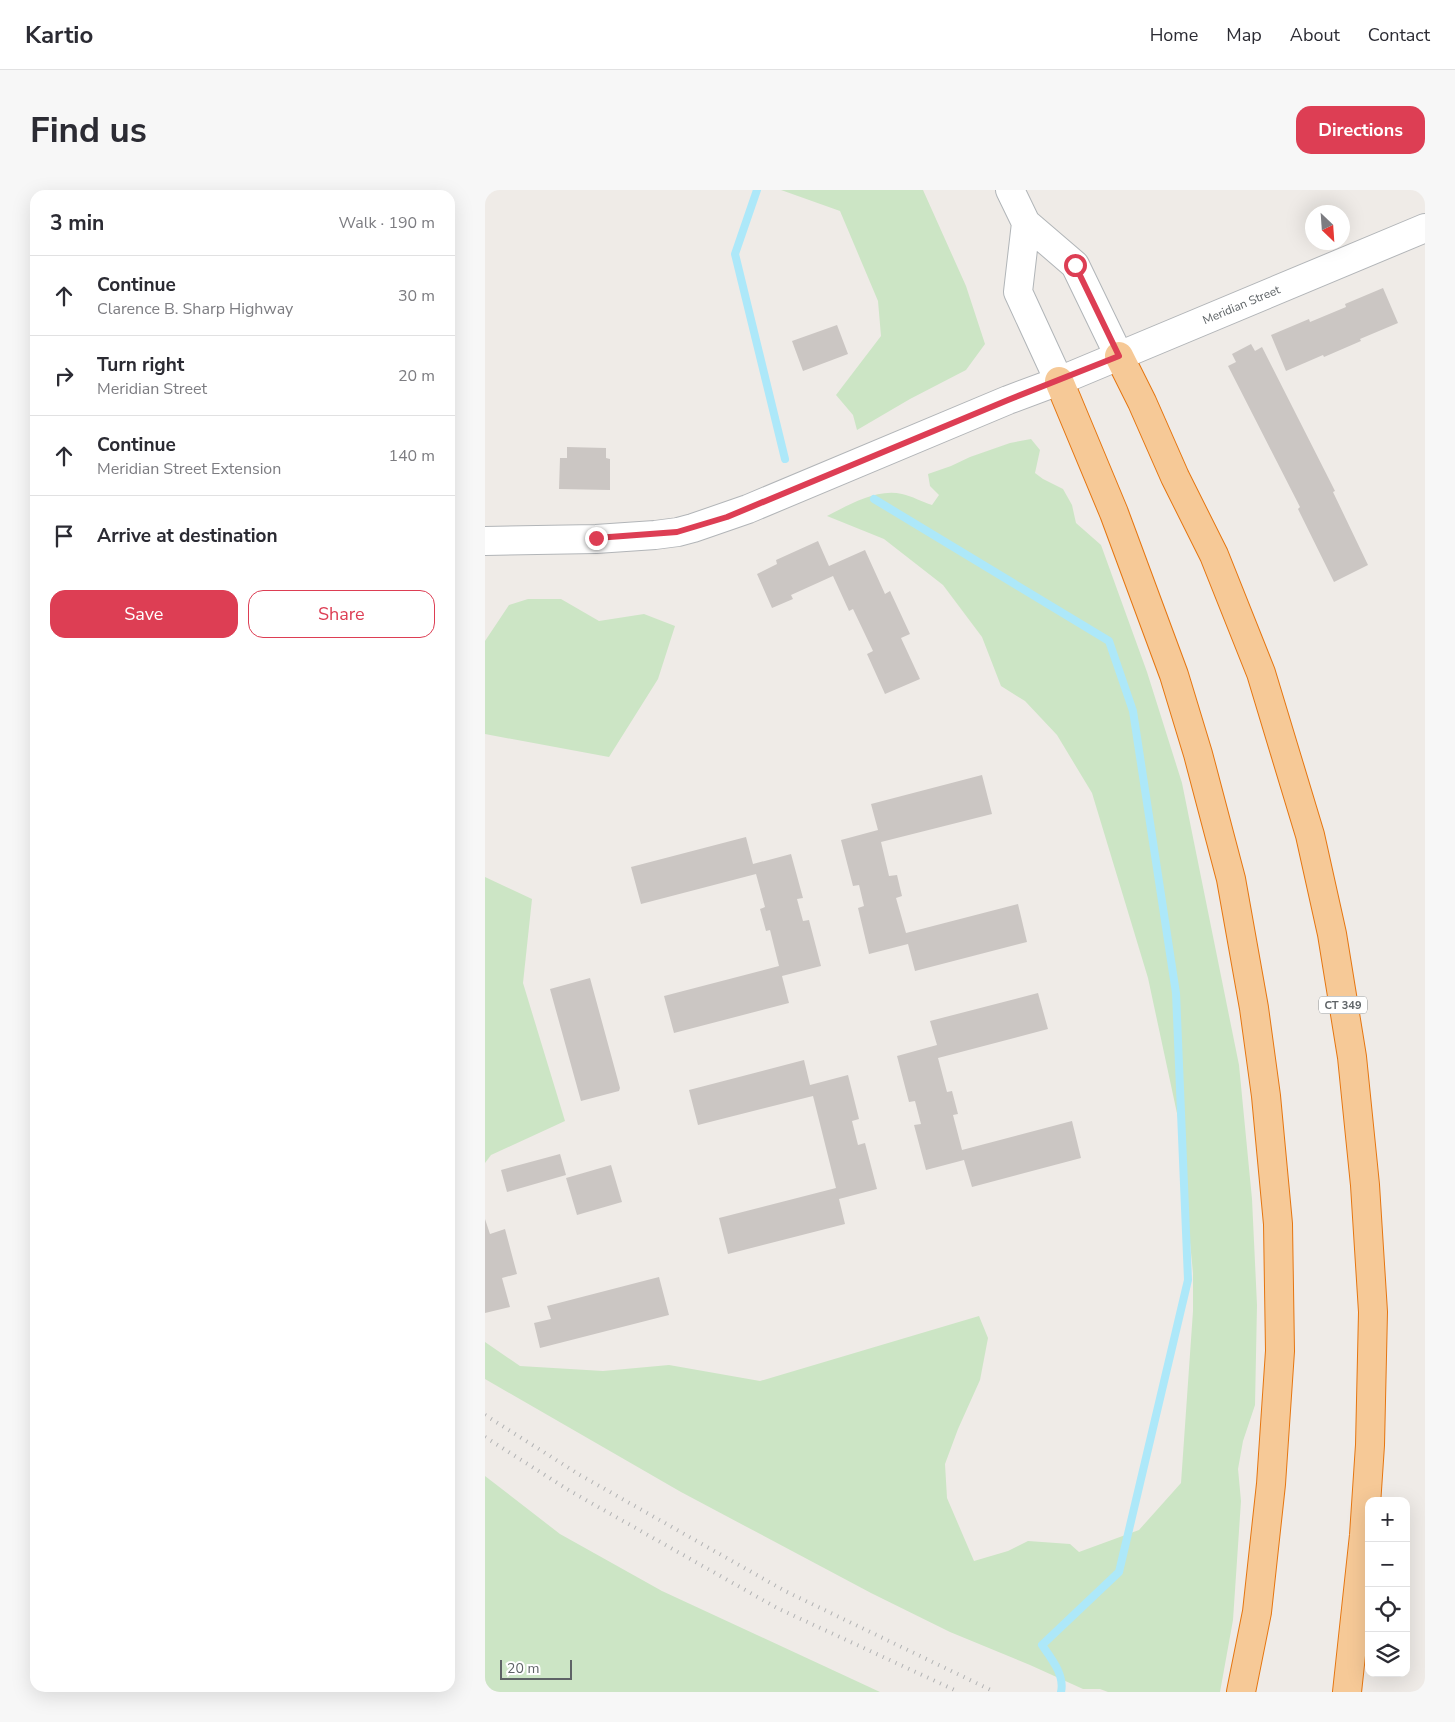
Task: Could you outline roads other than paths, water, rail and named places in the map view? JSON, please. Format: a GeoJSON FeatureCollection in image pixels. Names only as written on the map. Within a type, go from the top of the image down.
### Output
{"type":"FeatureCollection","features":[{"type":"Feature","properties":{"kind":"highway","name":"CT 349"},"geometry":{"type":"LineString","coordinates":[[1119,356],[1175,477],[1214,555],[1261,673],[1310,835],[1331,934],[1352,1057],[1365,1185],[1373,1312],[1370,1445],[1364,1535],[1347,1692]]}},
{"type":"Feature","properties":{"kind":"highway"},"geometry":{"type":"LineString","coordinates":[[1059,381],[1118,522],[1174,675],[1198,754],[1231,879],[1264,1076],[1278,1224],[1280,1351],[1271,1484],[1257,1612],[1241,1692]]}},
{"type":"Feature","properties":{"kind":"street","name":"CT 349"},"geometry":{"type":"LineString","coordinates":[[1010,190],[1026,223],[1075,265],[1119,356]]}},
{"type":"Feature","properties":{"kind":"street"},"geometry":{"type":"LineString","coordinates":[[1026,223],[1019,292],[1059,381]]}},
{"type":"Feature","properties":{"kind":"street","name":"Meridian Street"},"geometry":{"type":"LineString","coordinates":[[485,541],[624,537],[677,532],[693,528],[748,509],[1425,228]]}},
{"type":"Feature","properties":{"kind":"waterway"},"geometry":{"type":"LineString","coordinates":[[757,190],[735,254],[785,459]]}},
{"type":"Feature","properties":{"kind":"waterway"},"geometry":{"type":"LineString","coordinates":[[874,499],[1109,641],[1133,711],[1176,993],[1188,1280],[1119,1572],[1042,1645],[1059,1673],[1062,1686],[1061,1692]]}},
{"type":"Feature","properties":{"kind":"railway"},"geometry":{"type":"LineString","coordinates":[[485,1415],[580,1475],[785,1591],[995,1692]]}},
{"type":"Feature","properties":{"kind":"railway"},"geometry":{"type":"LineString","coordinates":[[485,1437],[570,1491],[777,1608],[959,1692]]}}]}
